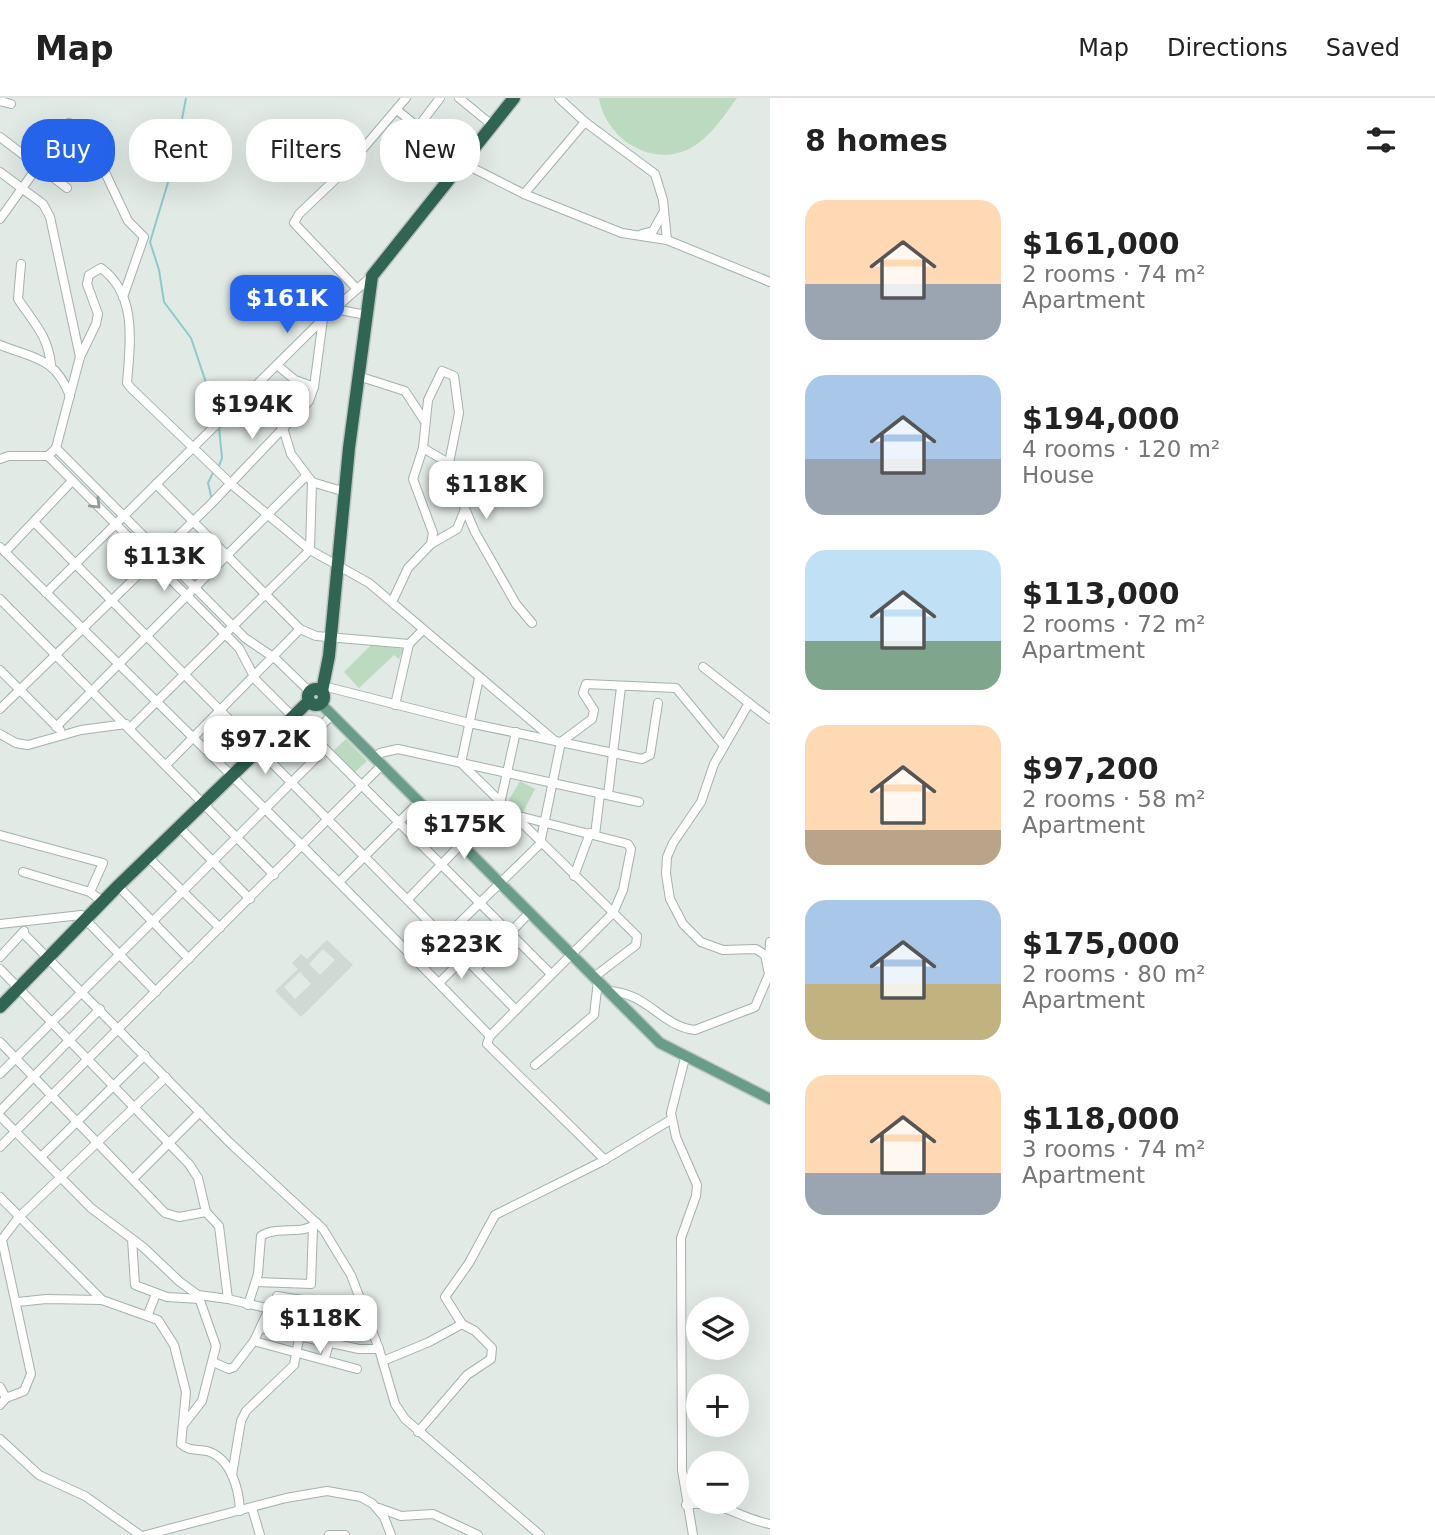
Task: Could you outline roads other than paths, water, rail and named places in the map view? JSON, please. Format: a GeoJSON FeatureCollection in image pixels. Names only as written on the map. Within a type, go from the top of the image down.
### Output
{"type":"FeatureCollection","features":[{"type":"Feature","properties":{"kind":"highway"},"geometry":{"type":"LineString","coordinates":[[480,139],[514,98]]}},
{"type":"Feature","properties":{"kind":"highway"},"geometry":{"type":"LineString","coordinates":[[0,1007],[118,886],[317,695],[331,637],[358,376],[372,276],[445,182]]}},
{"type":"Feature","properties":{"kind":"main road"},"geometry":{"type":"LineString","coordinates":[[317,695],[332,715],[660,1043],[685,1058],[768,1095]]}},
{"type":"Feature","properties":{"kind":"street"},"geometry":{"type":"LineString","coordinates":[[357,289],[294,223],[299,214],[344,171],[406,98]]}},
{"type":"Feature","properties":{"kind":"street"},"geometry":{"type":"LineString","coordinates":[[424,119],[440,98]]}},
{"type":"Feature","properties":{"kind":"street"},"geometry":{"type":"LineString","coordinates":[[459,98],[492,125]]}},
{"type":"Feature","properties":{"kind":"street"},"geometry":{"type":"LineString","coordinates":[[559,98],[585,122],[655,174],[664,211],[667,240]]}},
{"type":"Feature","properties":{"kind":"street"},"geometry":{"type":"LineString","coordinates":[[0,101],[11,104]]}},
{"type":"Feature","properties":{"kind":"street"},"geometry":{"type":"LineString","coordinates":[[397,110],[408,119]]}},
{"type":"Feature","properties":{"kind":"street"},"geometry":{"type":"LineString","coordinates":[[524,194],[585,122]]}},
{"type":"Feature","properties":{"kind":"street"},"geometry":{"type":"LineString","coordinates":[[0,137],[21,154]]}},
{"type":"Feature","properties":{"kind":"street"},"geometry":{"type":"LineString","coordinates":[[0,172],[43,205],[54,228],[80,357]]}},
{"type":"Feature","properties":{"kind":"street"},"geometry":{"type":"LineString","coordinates":[[480,172],[524,194],[631,235],[667,240],[770,282]]}},
{"type":"Feature","properties":{"kind":"street"},"geometry":{"type":"LineString","coordinates":[[0,219],[28,182]]}},
{"type":"Feature","properties":{"kind":"street"},"geometry":{"type":"LineString","coordinates":[[58,182],[67,188]]}},
{"type":"Feature","properties":{"kind":"street"},"geometry":{"type":"LineString","coordinates":[[110,182],[128,221],[144,237],[123,297]]}},
{"type":"Feature","properties":{"kind":"street"},"geometry":{"type":"LineString","coordinates":[[631,235],[653,231],[664,211]]}},
{"type":"Feature","properties":{"kind":"street"},"geometry":{"type":"LineString","coordinates":[[22,264],[18,299],[40,327],[50,350],[51,365]]}},
{"type":"Feature","properties":{"kind":"street"},"geometry":{"type":"LineString","coordinates":[[0,459],[9,456],[48,456],[56,448],[80,357],[91,340],[98,314],[86,284],[89,275],[101,268],[108,272],[123,297],[130,318],[127,383],[231,484],[310,550],[338,564],[392,602],[422,631],[557,741]]}},
{"type":"Feature","properties":{"kind":"street"},"geometry":{"type":"LineString","coordinates":[[46,593],[323,319],[372,276]]}},
{"type":"Feature","properties":{"kind":"street"},"geometry":{"type":"LineString","coordinates":[[335,309],[366,315]]}},
{"type":"Feature","properties":{"kind":"street"},"geometry":{"type":"LineString","coordinates":[[0,709],[213,502],[309,401],[314,387],[323,319]]}},
{"type":"Feature","properties":{"kind":"street"},"geometry":{"type":"LineString","coordinates":[[0,345],[51,365],[59,372],[70,396]]}},
{"type":"Feature","properties":{"kind":"street"},"geometry":{"type":"LineString","coordinates":[[276,365],[295,380],[314,387]]}},
{"type":"Feature","properties":{"kind":"street"},"geometry":{"type":"LineString","coordinates":[[430,544],[433,533],[413,479],[424,448],[425,420],[435,379],[442,371],[450,372],[454,376],[460,401],[449,468]]}},
{"type":"Feature","properties":{"kind":"street"},"geometry":{"type":"LineString","coordinates":[[358,376],[405,391],[425,420]]}},
{"type":"Feature","properties":{"kind":"street"},"geometry":{"type":"LineString","coordinates":[[250,391],[283,428],[290,454],[309,479],[345,492]]}},
{"type":"Feature","properties":{"kind":"street"},"geometry":{"type":"LineString","coordinates":[[56,448],[233,626],[317,695],[395,705],[642,759],[650,755],[657,703]]}},
{"type":"Feature","properties":{"kind":"street"},"geometry":{"type":"LineString","coordinates":[[424,448],[440,456],[449,468],[466,509],[516,604],[532,623]]}},
{"type":"Feature","properties":{"kind":"street"},"geometry":{"type":"LineString","coordinates":[[48,456],[239,648],[254,676],[292,717],[551,974]]}},
{"type":"Feature","properties":{"kind":"street"},"geometry":{"type":"LineString","coordinates":[[57,727],[268,515],[309,479]]}},
{"type":"Feature","properties":{"kind":"street"},"geometry":{"type":"LineString","coordinates":[[0,734],[23,745],[64,735],[128,726],[156,702],[310,550],[309,479]]}},
{"type":"Feature","properties":{"kind":"street"},"geometry":{"type":"LineString","coordinates":[[72,481],[34,522],[2,549],[263,809],[340,881],[490,1036]]}},
{"type":"Feature","properties":{"kind":"street"},"geometry":{"type":"LineString","coordinates":[[156,484],[300,629],[316,636],[409,644]]}},
{"type":"Feature","properties":{"kind":"street"},"geometry":{"type":"LineString","coordinates":[[392,602],[408,568],[430,544],[457,530],[466,509]]}},
{"type":"Feature","properties":{"kind":"street"},"geometry":{"type":"LineString","coordinates":[[34,522],[516,1010]]}},
{"type":"Feature","properties":{"kind":"street"},"geometry":{"type":"LineString","coordinates":[[0,599],[167,764],[274,875]]}},
{"type":"Feature","properties":{"kind":"street"},"geometry":{"type":"LineString","coordinates":[[167,764],[300,629]]}},
{"type":"Feature","properties":{"kind":"street"},"geometry":{"type":"LineString","coordinates":[[395,705],[409,644],[422,631]]}},
{"type":"Feature","properties":{"kind":"street"},"geometry":{"type":"LineString","coordinates":[[703,667],[770,719]]}},
{"type":"Feature","properties":{"kind":"street"},"geometry":{"type":"LineString","coordinates":[[0,670],[64,735]]}},
{"type":"Feature","properties":{"kind":"street"},"geometry":{"type":"LineString","coordinates":[[461,763],[479,678]]}},
{"type":"Feature","properties":{"kind":"street"},"geometry":{"type":"LineString","coordinates":[[557,741],[592,719],[594,710],[583,693],[586,684],[676,688],[724,746]]}},
{"type":"Feature","properties":{"kind":"street"},"geometry":{"type":"LineString","coordinates":[[574,877],[592,834],[604,794],[614,753],[621,687]]}},
{"type":"Feature","properties":{"kind":"street"},"geometry":{"type":"LineString","coordinates":[[749,703],[724,746],[701,802],[667,857],[670,899],[683,925],[701,942],[723,950],[756,949],[765,955],[769,964]]}},
{"type":"Feature","properties":{"kind":"street"},"geometry":{"type":"LineString","coordinates":[[311,736],[332,715]]}},
{"type":"Feature","properties":{"kind":"street"},"geometry":{"type":"LineString","coordinates":[[408,899],[500,804],[516,732]]}},
{"type":"Feature","properties":{"kind":"street"},"geometry":{"type":"LineString","coordinates":[[445,937],[540,844],[553,783],[557,741]]}},
{"type":"Feature","properties":{"kind":"street"},"geometry":{"type":"LineString","coordinates":[[0,1074],[212,859],[325,749]]}},
{"type":"Feature","properties":{"kind":"street"},"geometry":{"type":"LineString","coordinates":[[0,1147],[362,786],[379,762],[380,752],[398,750],[639,802]]}},
{"type":"Feature","properties":{"kind":"street"},"geometry":{"type":"LineString","coordinates":[[461,763],[574,877],[631,927],[638,940],[636,945],[596,979],[594,1015],[536,1065]]}},
{"type":"Feature","properties":{"kind":"street"},"geometry":{"type":"LineString","coordinates":[[340,881],[419,803]]}},
{"type":"Feature","properties":{"kind":"street"},"geometry":{"type":"LineString","coordinates":[[511,814],[628,844],[631,849],[623,890],[613,913],[490,1036],[487,1044],[605,1160]]}},
{"type":"Feature","properties":{"kind":"street"},"geometry":{"type":"LineString","coordinates":[[179,827],[250,899]]}},
{"type":"Feature","properties":{"kind":"street"},"geometry":{"type":"LineString","coordinates":[[0,835],[103,863],[90,891]]}},
{"type":"Feature","properties":{"kind":"street"},"geometry":{"type":"LineString","coordinates":[[148,857],[220,928]]}},
{"type":"Feature","properties":{"kind":"street"},"geometry":{"type":"LineString","coordinates":[[23,872],[90,891],[103,902]]}},
{"type":"Feature","properties":{"kind":"street"},"geometry":{"type":"LineString","coordinates":[[118,886],[189,959]]}},
{"type":"Feature","properties":{"kind":"street"},"geometry":{"type":"LineString","coordinates":[[476,969],[530,913]]}},
{"type":"Feature","properties":{"kind":"street"},"geometry":{"type":"LineString","coordinates":[[0,924],[71,914],[87,919],[156,992]]}},
{"type":"Feature","properties":{"kind":"street"},"geometry":{"type":"LineString","coordinates":[[0,957],[23,933],[25,921]]}},
{"type":"Feature","properties":{"kind":"street"},"geometry":{"type":"LineString","coordinates":[[23,933],[336,1247],[367,1314],[395,1404],[405,1419],[540,1535]]}},
{"type":"Feature","properties":{"kind":"street"},"geometry":{"type":"LineString","coordinates":[[607,991],[626,991],[667,1019],[685,1029],[695,1030],[755,1007],[764,990],[770,942]]}},
{"type":"Feature","properties":{"kind":"street"},"geometry":{"type":"LineString","coordinates":[[439,983],[464,958]]}},
{"type":"Feature","properties":{"kind":"street"},"geometry":{"type":"LineString","coordinates":[[0,969],[169,1142],[198,1178],[206,1212],[219,1226],[228,1298]]}},
{"type":"Feature","properties":{"kind":"street"},"geometry":{"type":"LineString","coordinates":[[100,1009],[0,1114],[91,1208],[132,1239],[199,1297],[214,1334],[213,1362],[202,1401],[182,1426]]}},
{"type":"Feature","properties":{"kind":"street"},"geometry":{"type":"LineString","coordinates":[[0,1042],[171,1217],[206,1212]]}},
{"type":"Feature","properties":{"kind":"street"},"geometry":{"type":"LineString","coordinates":[[41,1157],[145,1055]]}},
{"type":"Feature","properties":{"kind":"street"},"geometry":{"type":"LineString","coordinates":[[685,1058],[672,1101],[672,1119],[697,1185],[696,1196],[681,1238],[682,1470],[686,1505]]}},
{"type":"Feature","properties":{"kind":"street"},"geometry":{"type":"LineString","coordinates":[[0,1387],[3,1401],[24,1391],[30,1381],[29,1353],[1,1241],[19,1217],[166,1077]]}},
{"type":"Feature","properties":{"kind":"street"},"geometry":{"type":"LineString","coordinates":[[132,1179],[200,1112]]}},
{"type":"Feature","properties":{"kind":"street"},"geometry":{"type":"LineString","coordinates":[[418,1432],[467,1375],[491,1359],[492,1348],[487,1341],[462,1324],[445,1297],[469,1263],[490,1219],[605,1160],[672,1119]]}},
{"type":"Feature","properties":{"kind":"street"},"geometry":{"type":"LineString","coordinates":[[0,1197],[102,1300]]}},
{"type":"Feature","properties":{"kind":"street"},"geometry":{"type":"LineString","coordinates":[[256,1282],[312,1284],[315,1225]]}},
{"type":"Feature","properties":{"kind":"street"},"geometry":{"type":"LineString","coordinates":[[248,1305],[256,1282],[261,1236],[267,1232],[315,1225]]}},
{"type":"Feature","properties":{"kind":"street"},"geometry":{"type":"LineString","coordinates":[[132,1239],[135,1285],[156,1294],[228,1298],[268,1311],[352,1328],[367,1314]]}},
{"type":"Feature","properties":{"kind":"street"},"geometry":{"type":"LineString","coordinates":[[148,1314],[156,1294]]}},
{"type":"Feature","properties":{"kind":"street"},"geometry":{"type":"LineString","coordinates":[[277,1296],[367,1314]]}},
{"type":"Feature","properties":{"kind":"street"},"geometry":{"type":"LineString","coordinates":[[18,1302],[46,1299],[102,1300],[148,1314],[166,1329],[183,1377],[186,1392],[181,1444],[214,1454],[233,1475]]}},
{"type":"Feature","properties":{"kind":"street"},"geometry":{"type":"LineString","coordinates":[[325,1358],[339,1308]]}},
{"type":"Feature","properties":{"kind":"street"},"geometry":{"type":"LineString","coordinates":[[213,1362],[232,1368],[254,1341],[268,1311]]}},
{"type":"Feature","properties":{"kind":"street"},"geometry":{"type":"LineString","coordinates":[[240,1511],[233,1475],[241,1421],[246,1411],[284,1378],[294,1365],[303,1318]]}},
{"type":"Feature","properties":{"kind":"street"},"geometry":{"type":"LineString","coordinates":[[383,1361],[429,1342],[462,1324]]}},
{"type":"Feature","properties":{"kind":"street"},"geometry":{"type":"LineString","coordinates":[[261,1328],[359,1349],[379,1349]]}},
{"type":"Feature","properties":{"kind":"street"},"geometry":{"type":"LineString","coordinates":[[254,1341],[325,1358],[357,1369]]}},
{"type":"Feature","properties":{"kind":"street"},"geometry":{"type":"LineString","coordinates":[[0,1439],[39,1475],[85,1496],[140,1535]]}},
{"type":"Feature","properties":{"kind":"street"},"geometry":{"type":"LineString","coordinates":[[146,1535],[286,1498],[338,1491],[360,1497],[401,1516],[433,1514],[478,1535]]}},
{"type":"Feature","properties":{"kind":"street"},"geometry":{"type":"LineString","coordinates":[[253,1508],[260,1535]]}},
{"type":"Feature","properties":{"kind":"street"},"geometry":{"type":"LineString","coordinates":[[379,1508],[391,1535]]}},
{"type":"Feature","properties":{"kind":"street"},"geometry":{"type":"LineString","coordinates":[[688,1514],[693,1535]]}},
{"type":"Feature","properties":{"kind":"street"},"geometry":{"type":"LineString","coordinates":[[742,1514],[770,1524]]}},
{"type":"Feature","properties":{"kind":"street"},"geometry":{"type":"LineString","coordinates":[[329,1535],[345,1535]]}},
{"type":"Feature","properties":{"kind":"waterway"},"geometry":{"type":"LineString","coordinates":[[186,98],[173,166],[150,242],[159,270],[164,302],[191,338],[218,418]]}},
{"type":"Feature","properties":{"kind":"waterway"},"geometry":{"type":"LineString","coordinates":[[219,427],[222,458],[219,466]]}},
{"type":"Feature","properties":{"kind":"waterway"},"geometry":{"type":"LineString","coordinates":[[212,500],[208,483],[213,473]]}}]}
